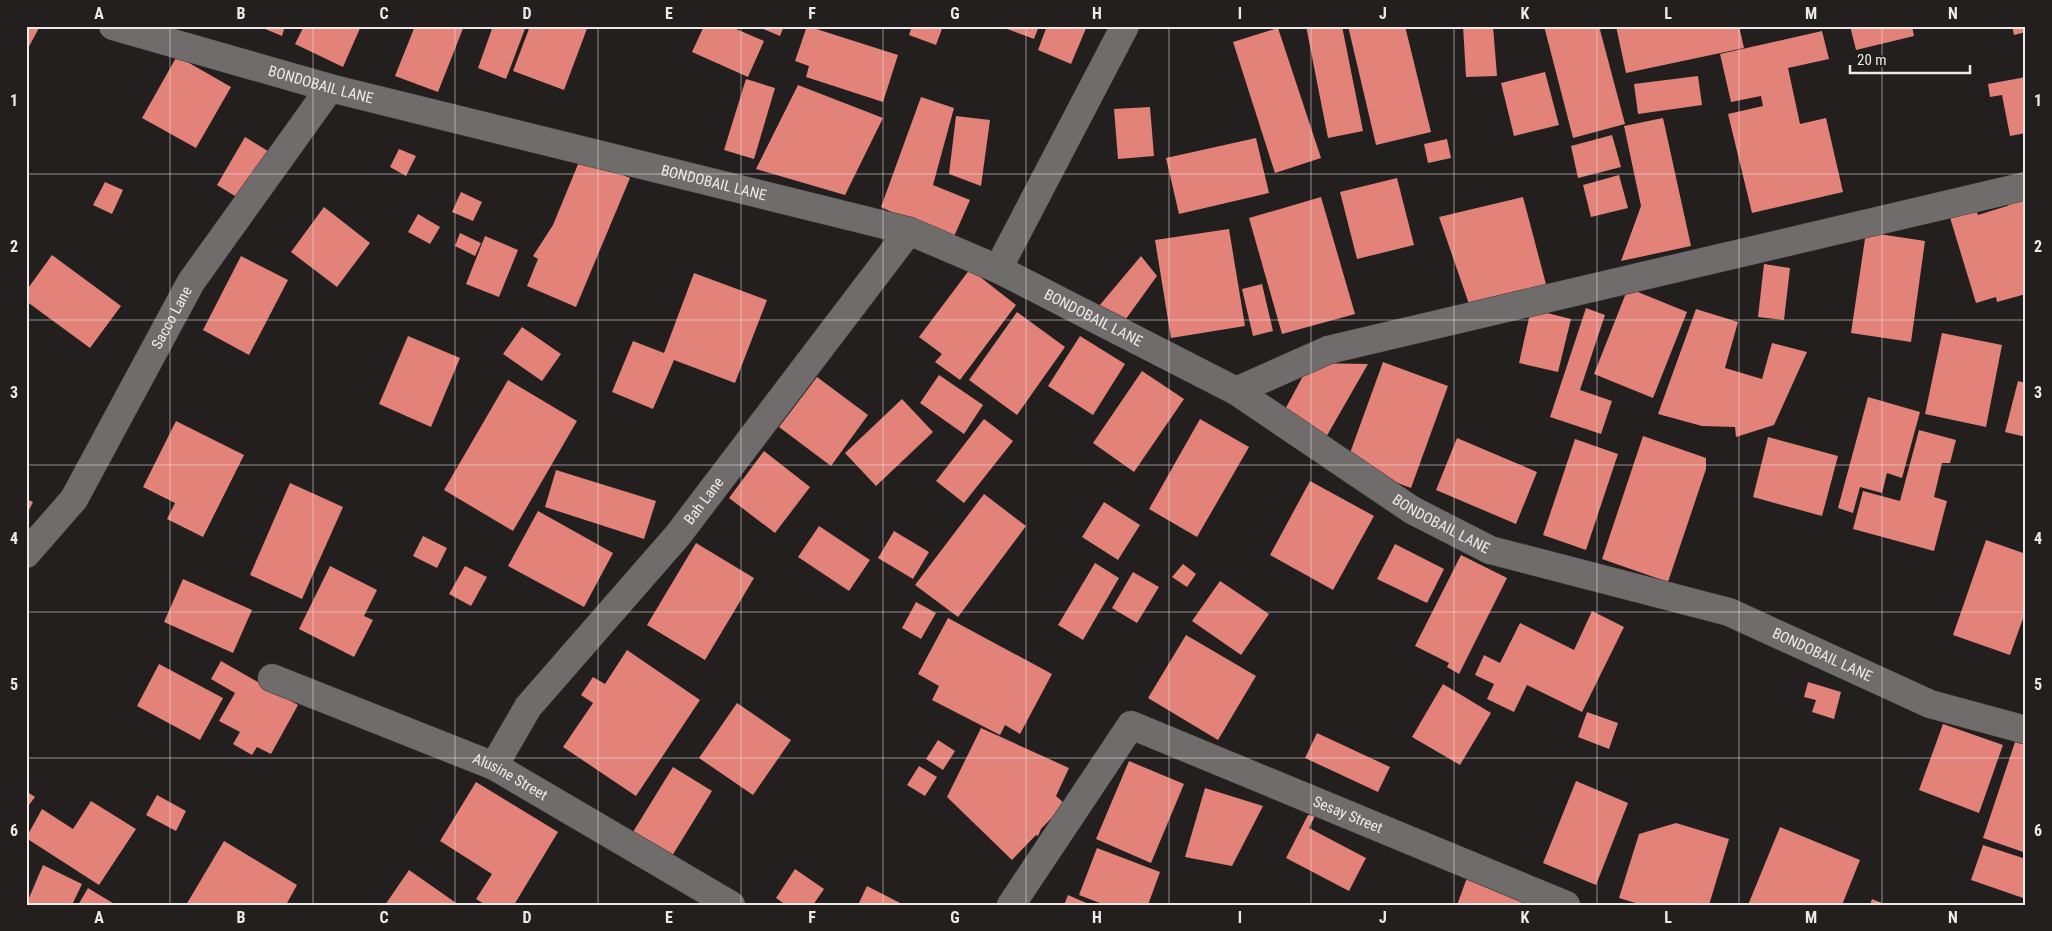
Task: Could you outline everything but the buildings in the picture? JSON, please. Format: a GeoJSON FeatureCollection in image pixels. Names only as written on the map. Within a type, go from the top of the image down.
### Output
{"type":"FeatureCollection","features":[{"type":"Feature","properties":{"kind":"street","name":"BONDOBAIL LANE"},"geometry":{"type":"LineString","coordinates":[[113,26],[330,88],[909,232],[998,269],[1236,390],[1412,510],[1490,550],[1729,612],[1930,704],[2026,730]]}},
{"type":"Feature","properties":{"kind":"street"},"geometry":{"type":"LineString","coordinates":[[998,269],[1125,26]]}},
{"type":"Feature","properties":{"kind":"street","name":"Sacco Lane"},"geometry":{"type":"LineString","coordinates":[[26,554],[74,499],[191,282],[330,88]]}},
{"type":"Feature","properties":{"kind":"street"},"geometry":{"type":"LineString","coordinates":[[1236,390],[1328,350],[2026,186]]}},
{"type":"Feature","properties":{"kind":"street","name":"Bah Lane"},"geometry":{"type":"LineString","coordinates":[[494,766],[528,707],[678,535],[909,232]]}},
{"type":"Feature","properties":{"kind":"street","name":"Alusine Street"},"geometry":{"type":"LineString","coordinates":[[272,678],[494,766],[731,905]]}},
{"type":"Feature","properties":{"kind":"street","name":"Sesay Street"},"geometry":{"type":"LineString","coordinates":[[1010,905],[1131,725],[1566,905]]}}]}
